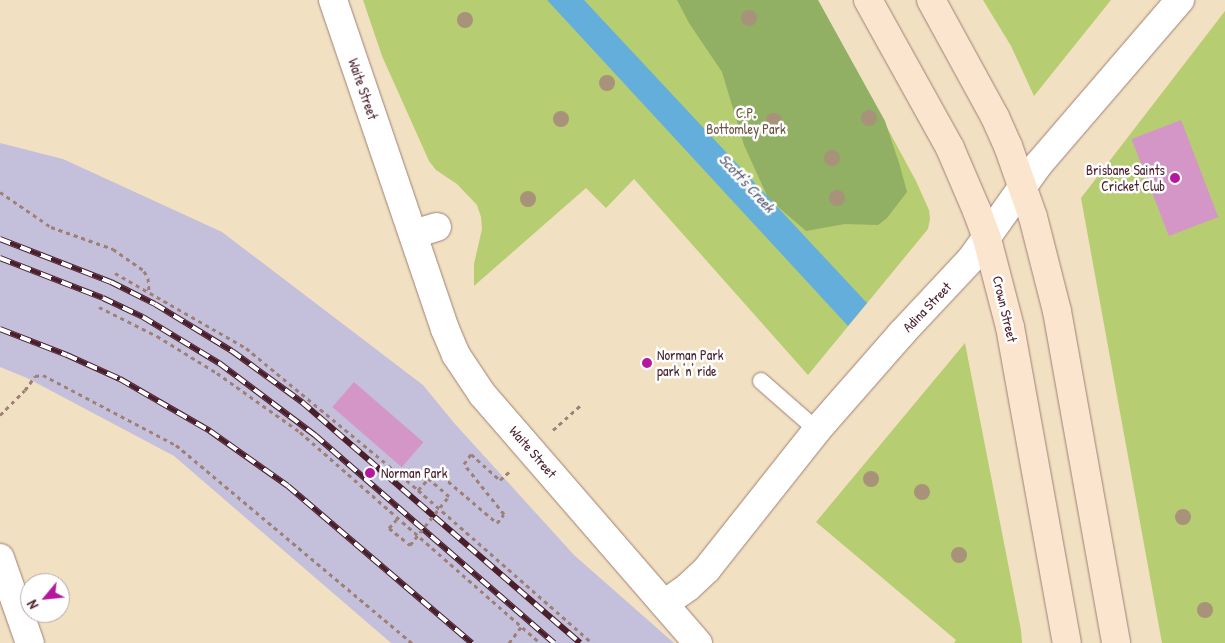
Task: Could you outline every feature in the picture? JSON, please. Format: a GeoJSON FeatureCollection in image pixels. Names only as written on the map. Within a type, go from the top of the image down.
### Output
{"type":"FeatureCollection","features":[{"type":"Feature","properties":{"kind":"main road","name":"Crown Street"},"geometry":{"type":"LineString","coordinates":[[868,0],[950,148],[987,239],[1010,327],[1067,643]]}},
{"type":"Feature","properties":{"kind":"main road"},"geometry":{"type":"LineString","coordinates":[[931,0],[995,117],[1023,184],[1042,248],[1056,311],[1109,593],[1116,643]]}},
{"type":"Feature","properties":{"kind":"street","name":"Waite Street"},"geometry":{"type":"LineString","coordinates":[[333,0],[425,230],[445,328],[468,376],[698,643]]}},
{"type":"Feature","properties":{"kind":"street","name":"Adina Street"},"geometry":{"type":"LineString","coordinates":[[664,604],[688,587],[707,569],[816,430],[901,334],[972,258],[987,239],[1023,184],[1180,0]]}},
{"type":"Feature","properties":{"kind":"street"},"geometry":{"type":"LineString","coordinates":[[0,558],[30,643]]}},
{"type":"Feature","properties":{"kind":"lane"},"geometry":{"type":"LineString","coordinates":[[761,381],[816,430]]}},
{"type":"Feature","properties":{"kind":"path"},"geometry":{"type":"LineString","coordinates":[[0,192],[51,227],[113,249],[144,271],[148,278],[149,291]]}},
{"type":"Feature","properties":{"kind":"path"},"geometry":{"type":"LineString","coordinates":[[115,273],[246,348],[418,490],[592,643]]}},
{"type":"Feature","properties":{"kind":"path"},"geometry":{"type":"LineString","coordinates":[[99,308],[157,336],[217,373],[300,432],[396,519],[540,643]]}},
{"type":"Feature","properties":{"kind":"path"},"geometry":{"type":"LineString","coordinates":[[0,415],[26,390],[35,376],[43,374],[176,445],[412,643]]}},
{"type":"Feature","properties":{"kind":"path"},"geometry":{"type":"LineString","coordinates":[[548,433],[581,405]]}},
{"type":"Feature","properties":{"kind":"path"},"geometry":{"type":"LineString","coordinates":[[418,490],[436,471],[497,523],[504,514],[464,464],[471,454],[500,480],[511,470]]}},
{"type":"Feature","properties":{"kind":"path"},"geometry":{"type":"LineString","coordinates":[[396,519],[389,528],[410,545],[449,496],[428,478]]}},
{"type":"Feature","properties":{"kind":"path"},"geometry":{"type":"LineString","coordinates":[[509,643],[521,627]]}},
{"type":"Feature","properties":{"kind":"shaded area"},"geometry":{"type":"Polygon","coordinates":[[[0,143],[63,159],[222,232],[423,385],[455,424],[574,555],[674,643],[391,643],[174,456],[27,378],[0,367],[0,143]]]}},
{"type":"Feature","properties":{"kind":"green space","name":"C.P. Bottomley Park"},"geometry":{"type":"Polygon","coordinates":[[[363,0],[818,0],[916,181],[929,210],[928,229],[808,375],[634,179],[606,208],[586,188],[474,286],[474,264],[482,229],[477,205],[457,184],[436,170],[429,161],[382,56],[363,0]]]}},
{"type":"Feature","properties":{"kind":"green space"},"geometry":{"type":"Polygon","coordinates":[[[677,0],[818,0],[885,121],[900,166],[907,192],[887,218],[878,225],[845,224],[806,231],[768,198],[744,145],[722,72],[689,23],[677,0]]]}},
{"type":"Feature","properties":{"kind":"green space"},"geometry":{"type":"Polygon","coordinates":[[[983,0],[1111,0],[1034,96],[1011,46],[983,0]]]}},
{"type":"Feature","properties":{"kind":"green space"},"geometry":{"type":"Polygon","coordinates":[[[1225,11],[1225,643],[1162,643],[1081,198],[1225,11]]]}},
{"type":"Feature","properties":{"kind":"green space"},"geometry":{"type":"Polygon","coordinates":[[[965,343],[1022,643],[954,643],[956,640],[816,522],[965,343]]]}},
{"type":"Feature","properties":{"kind":"water","name":"Scott's Creek"},"geometry":{"type":"Polygon","coordinates":[[[547,0],[584,0],[867,303],[848,326],[547,0]]]}},
{"type":"Feature","properties":{"kind":"building","name":"Brisbane Saints Cricket Club"},"geometry":{"type":"Polygon","coordinates":[[[1181,120],[1218,217],[1169,236],[1132,139],[1181,120]]]}},
{"type":"Feature","properties":{"kind":"building","name":"Norman Park"},"geometry":{"type":"Polygon","coordinates":[[[354,382],[423,442],[402,467],[332,407],[354,382]]]}},
{"type":"Feature","properties":{"kind":"railway"},"geometry":{"type":"LineString","coordinates":[[0,239],[111,282],[155,304],[232,351],[302,402],[580,643]]}},
{"type":"Feature","properties":{"kind":"railway"},"geometry":{"type":"LineString","coordinates":[[0,258],[103,298],[143,317],[219,363],[315,435],[554,643]]}},
{"type":"Feature","properties":{"kind":"railway"},"geometry":{"type":"LineString","coordinates":[[0,329],[67,355],[120,379],[210,431],[288,486],[472,643]]}},
{"type":"Feature","properties":{"kind":"place","name":"Brisbane Saints Cricket Club"},"geometry":{"type":"Point","coordinates":[1175,178]}},
{"type":"Feature","properties":{"kind":"place","name":"Norman Park park 'n' ride"},"geometry":{"type":"Point","coordinates":[647,363]}},
{"type":"Feature","properties":{"kind":"place","name":"Norman Park"},"geometry":{"type":"Point","coordinates":[370,473]}}]}
